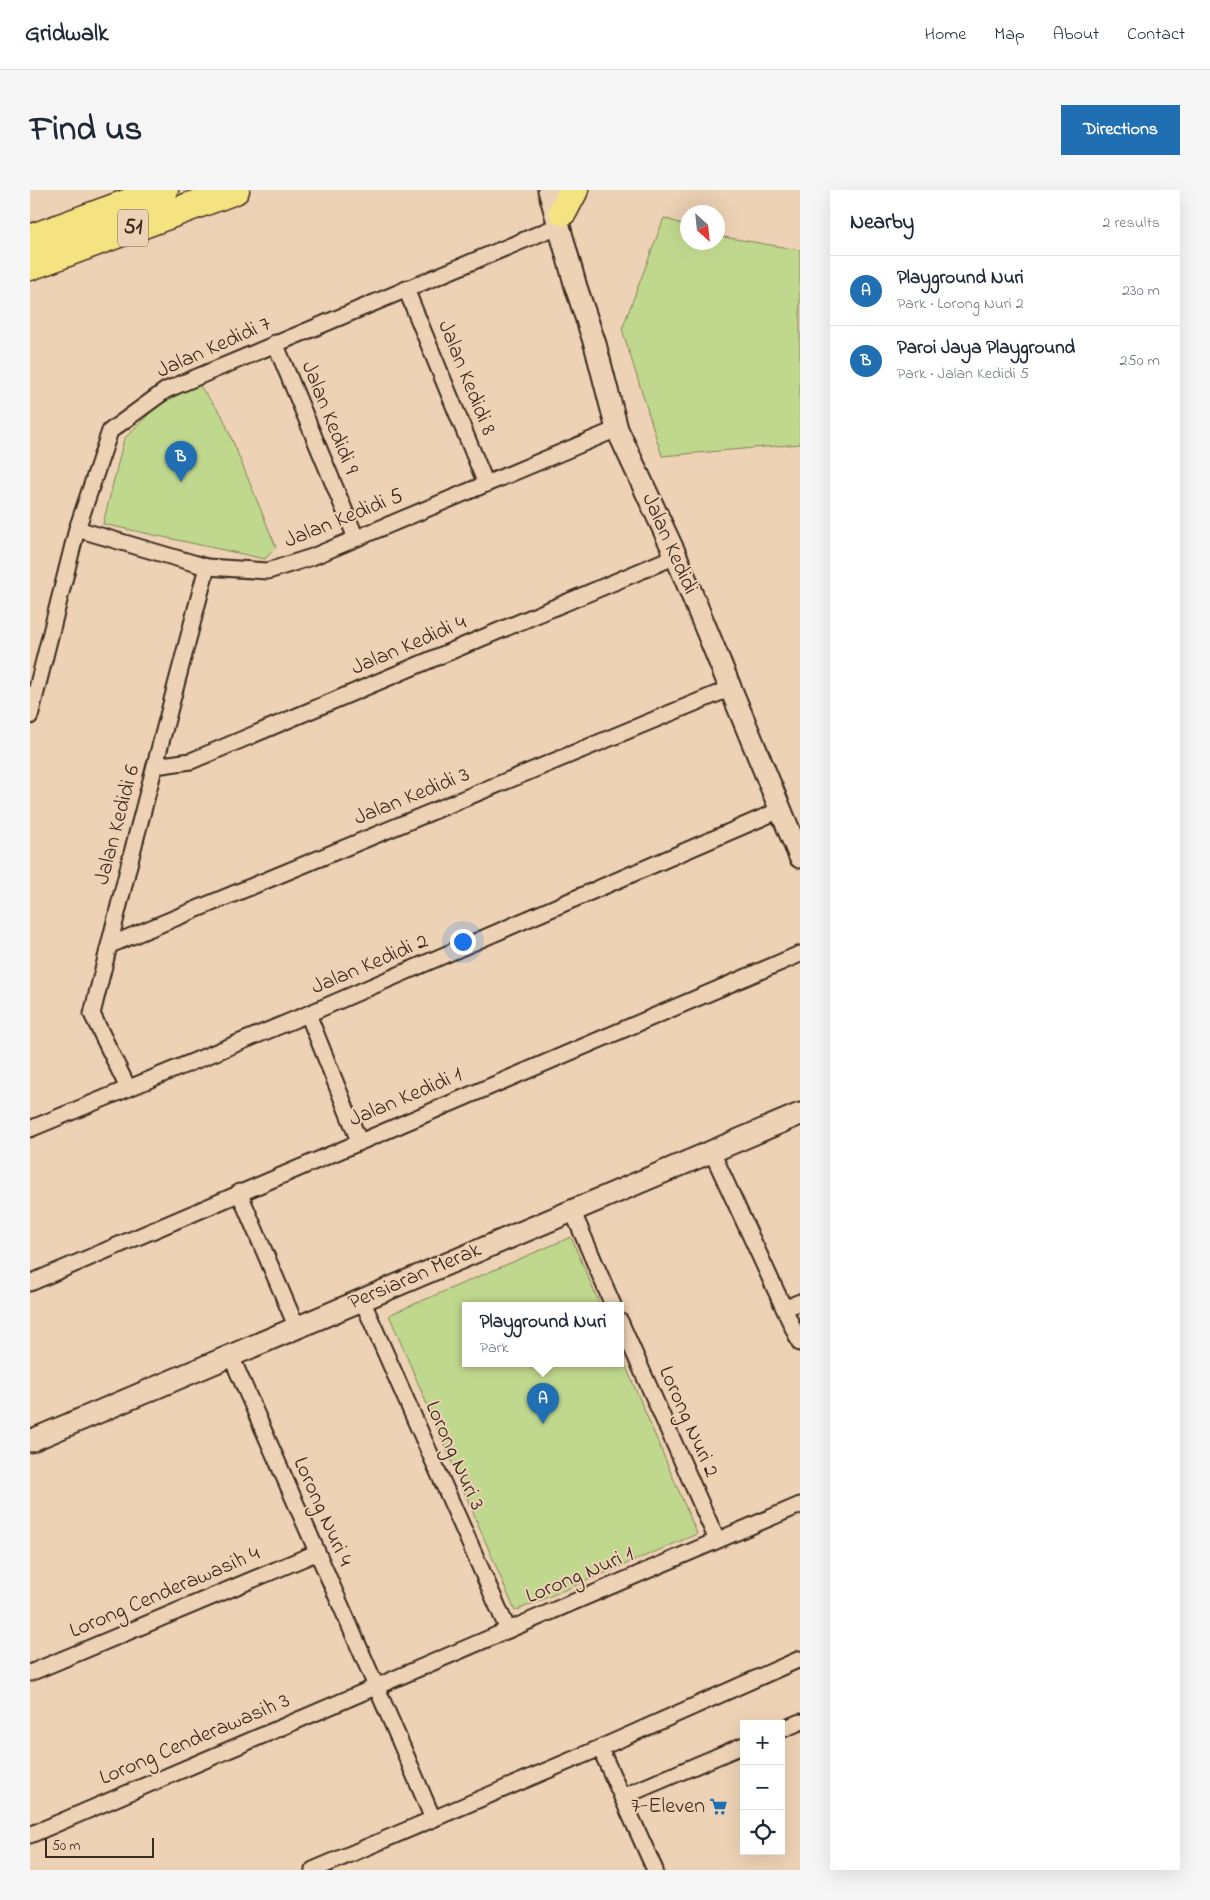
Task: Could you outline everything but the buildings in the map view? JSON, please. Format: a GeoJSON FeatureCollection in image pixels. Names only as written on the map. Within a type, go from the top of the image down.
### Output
{"type":"FeatureCollection","features":[{"type":"Feature","properties":{"kind":"highway","name":"51"},"geometry":{"type":"LineString","coordinates":[[30,239],[164,190]]}},
{"type":"Feature","properties":{"kind":"highway","name":"51"},"geometry":{"type":"LineString","coordinates":[[30,266],[235,190]]}},
{"type":"Feature","properties":{"kind":"street","name":"Jalan Kedidi 7"},"geometry":{"type":"LineString","coordinates":[[30,716],[78,529],[110,431],[166,390],[406,289],[562,201]]}},
{"type":"Feature","properties":{"kind":"street","name":"Jalan Kedidi"},"geometry":{"type":"LineString","coordinates":[[562,201],[576,287],[595,344],[617,429],[676,556],[800,857]]}},
{"type":"Feature","properties":{"kind":"street","name":"Jalan Kedidi 8"},"geometry":{"type":"LineString","coordinates":[[406,289],[486,484]]}},
{"type":"Feature","properties":{"kind":"street","name":"Jalan Kedidi 9"},"geometry":{"type":"LineString","coordinates":[[275,343],[356,538]]}},
{"type":"Feature","properties":{"kind":"street","name":"Jalan Kedidi 5"},"geometry":{"type":"LineString","coordinates":[[78,529],[207,567],[268,571],[312,557],[617,429]]}},
{"type":"Feature","properties":{"kind":"street","name":"Jalan Kedidi 4"},"geometry":{"type":"LineString","coordinates":[[155,766],[191,761],[676,556]]}},
{"type":"Feature","properties":{"kind":"street","name":"Jalan Kedidi 6"},"geometry":{"type":"LineString","coordinates":[[128,1088],[92,1014],[207,567]]}},
{"type":"Feature","properties":{"kind":"street","name":"Jalan Kedidi 3"},"geometry":{"type":"LineString","coordinates":[[110,945],[731,688]]}},
{"type":"Feature","properties":{"kind":"street","name":"Jalan Kedidi 2"},"geometry":{"type":"LineString","coordinates":[[30,1129],[308,1014],[780,810]]}},
{"type":"Feature","properties":{"kind":"street","name":"Jalan Kedidi 1"},"geometry":{"type":"LineString","coordinates":[[30,1283],[239,1192],[800,954]]}},
{"type":"Feature","properties":{"kind":"street"},"geometry":{"type":"LineString","coordinates":[[308,1014],[360,1141]]}},
{"type":"Feature","properties":{"kind":"street","name":"Persiaran Merak"},"geometry":{"type":"LineString","coordinates":[[30,1441],[800,1114]]}},
{"type":"Feature","properties":{"kind":"street"},"geometry":{"type":"LineString","coordinates":[[712,1152],[800,1343]]}},
{"type":"Feature","properties":{"kind":"street"},"geometry":{"type":"LineString","coordinates":[[239,1192],[297,1328]]}},
{"type":"Feature","properties":{"kind":"street"},"geometry":{"type":"LineString","coordinates":[[572,1210],[613,1302]]}},
{"type":"Feature","properties":{"kind":"street","name":"Lorong Nuri 3"},"geometry":{"type":"LineString","coordinates":[[362,1300],[508,1630]]}},
{"type":"Feature","properties":{"kind":"street"},"geometry":{"type":"LineString","coordinates":[[785,1308],[800,1302]]}},
{"type":"Feature","properties":{"kind":"street","name":"Lorong Nuri 2"},"geometry":{"type":"LineString","coordinates":[[624,1330],[717,1540]]}},
{"type":"Feature","properties":{"kind":"street","name":"Lorong Nuri 4"},"geometry":{"type":"LineString","coordinates":[[231,1356],[316,1552],[377,1685],[433,1819]]}},
{"type":"Feature","properties":{"kind":"street","name":"Lorong Nuri 1"},"geometry":{"type":"LineString","coordinates":[[377,1685],[800,1505]]}},
{"type":"Feature","properties":{"kind":"street","name":"Lorong Cenderawasih 4"},"geometry":{"type":"LineString","coordinates":[[30,1673],[316,1552]]}},
{"type":"Feature","properties":{"kind":"street"},"geometry":{"type":"LineString","coordinates":[[313,1870],[600,1748],[800,1658]]}},
{"type":"Feature","properties":{"kind":"street","name":"Lorong Cenderawasih 3"},"geometry":{"type":"LineString","coordinates":[[30,1834],[377,1685]]}},
{"type":"Feature","properties":{"kind":"street"},"geometry":{"type":"LineString","coordinates":[[785,1728],[800,1722]]}},
{"type":"Feature","properties":{"kind":"street"},"geometry":{"type":"LineString","coordinates":[[600,1748],[654,1870]]}},
{"type":"Feature","properties":{"kind":"street"},"geometry":{"type":"LineString","coordinates":[[622,1797],[740,1748]]}},
{"type":"Feature","properties":{"kind":"green space"},"geometry":{"type":"Polygon","coordinates":[[[664,218],[680,224],[680,250],[725,250],[725,237],[800,250],[800,444],[662,456],[622,329],[664,218]]]}},
{"type":"Feature","properties":{"kind":"green space"},"geometry":{"type":"Polygon","coordinates":[[[198,384],[222,415],[276,547],[265,559],[103,524],[124,439],[156,407],[198,384]]]}},
{"type":"Feature","properties":{"kind":"green space"},"geometry":{"type":"Polygon","coordinates":[[[571,1237],[599,1302],[462,1302],[462,1367],[624,1367],[624,1362],[697,1534],[515,1611],[389,1315],[571,1237]]]}},
{"type":"Feature","properties":{"kind":"place","name":"Paroi Jaya Playground"},"geometry":{"type":"Point","coordinates":[181,482]}},
{"type":"Feature","properties":{"kind":"place","name":"Playground Nuri"},"geometry":{"type":"Point","coordinates":[543,1424]}},
{"type":"Feature","properties":{"kind":"place","name":"7-Eleven"},"geometry":{"type":"Point","coordinates":[719,1807]}}]}
